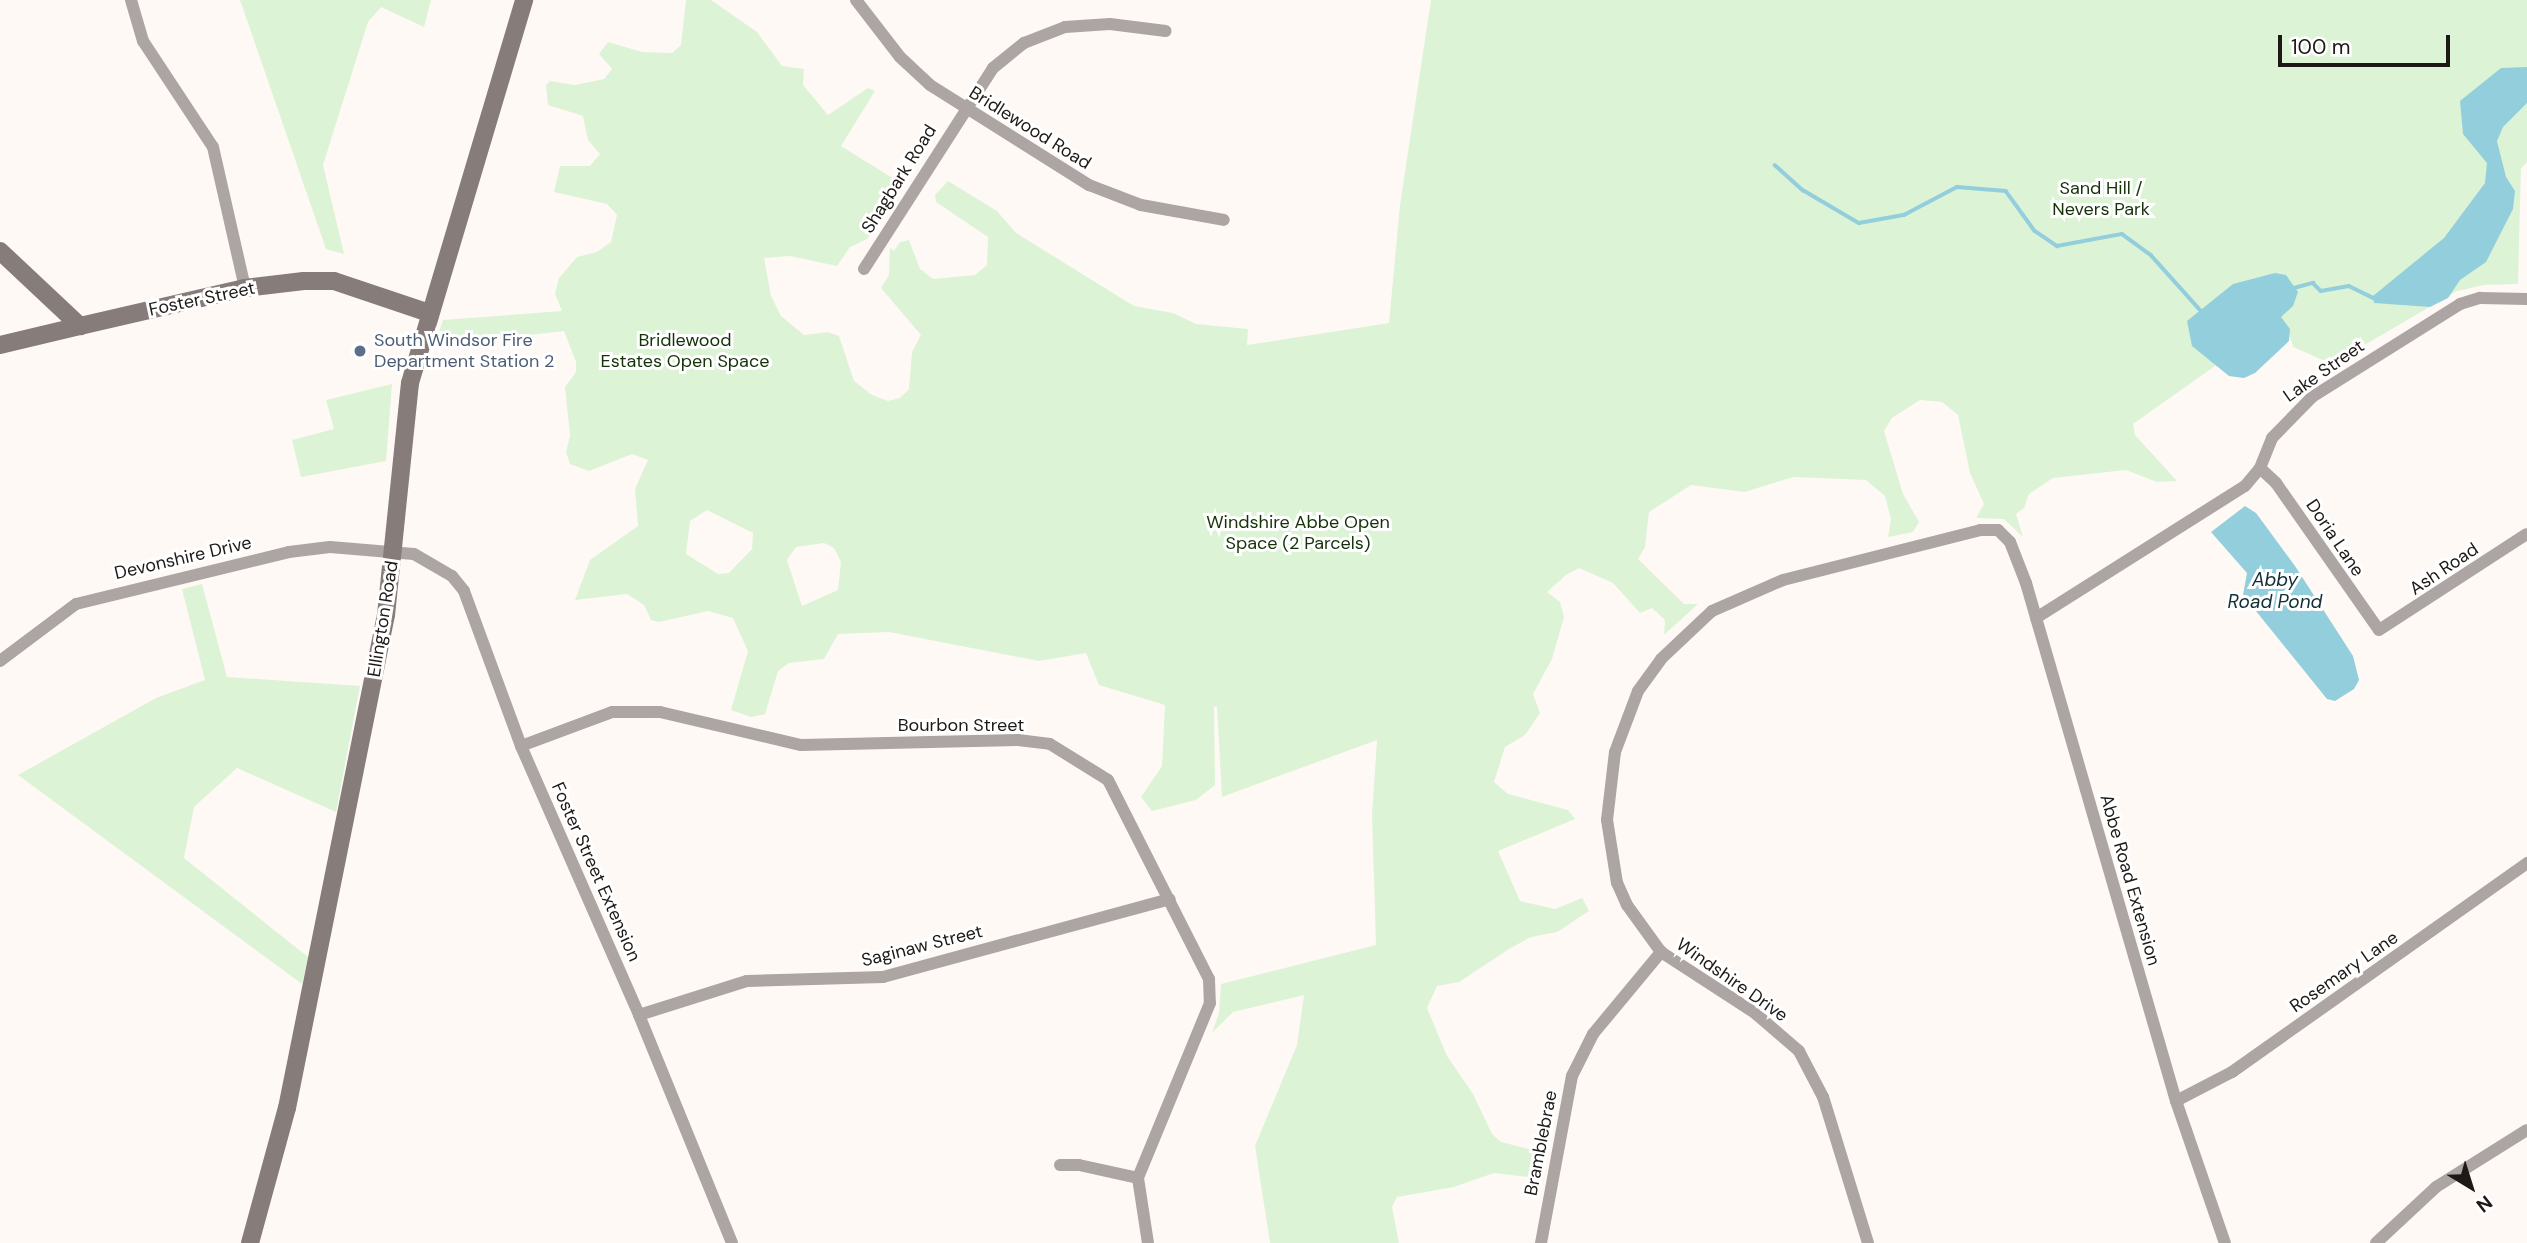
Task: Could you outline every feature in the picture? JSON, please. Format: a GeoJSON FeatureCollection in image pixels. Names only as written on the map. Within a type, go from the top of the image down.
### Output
{"type":"FeatureCollection","features":[{"type":"Feature","properties":{"kind":"main road","name":"Ellington Road"},"geometry":{"type":"LineString","coordinates":[[250,1243],[300,1049],[386,615],[410,383],[524,0]]}},
{"type":"Feature","properties":{"kind":"main road"},"geometry":{"type":"LineString","coordinates":[[0,251],[80,326]]}},
{"type":"Feature","properties":{"kind":"main road","name":"Foster Street"},"geometry":{"type":"LineString","coordinates":[[0,345],[245,288],[334,281],[429,313]]}},
{"type":"Feature","properties":{"kind":"street"},"geometry":{"type":"LineString","coordinates":[[131,0],[143,41],[213,147],[245,288]]}},
{"type":"Feature","properties":{"kind":"street","name":"Bridlewood Road"},"geometry":{"type":"LineString","coordinates":[[856,0],[900,57],[964,109],[1089,185],[1141,205],[1224,220]]}},
{"type":"Feature","properties":{"kind":"street","name":"Shagbark Road"},"geometry":{"type":"LineString","coordinates":[[864,269],[964,109],[993,68],[1024,43],[1054,31],[1110,24],[1166,31]]}},
{"type":"Feature","properties":{"kind":"street","name":"Lake Street"},"geometry":{"type":"LineString","coordinates":[[2036,618],[2245,486],[2260,468],[2272,438],[2295,410],[2425,324],[2480,298],[2527,299]]}},
{"type":"Feature","properties":{"kind":"street","name":"Doria Lane"},"geometry":{"type":"LineString","coordinates":[[2260,468],[2276,483],[2379,630]]}},
{"type":"Feature","properties":{"kind":"street","name":"Windshire Drive"},"geometry":{"type":"LineString","coordinates":[[1868,1243],[1823,1097],[1799,1051],[1755,1013],[1661,952],[1632,914],[1617,883],[1607,820],[1615,752],[1625,720],[1661,659],[1712,611],[1747,593],[1851,562],[1980,530],[1998,530]]}},
{"type":"Feature","properties":{"kind":"street","name":"Abbe Road Extension"},"geometry":{"type":"LineString","coordinates":[[1998,530],[2010,542],[2036,618],[2176,1101],[2225,1243]]}},
{"type":"Feature","properties":{"kind":"street","name":"Ash Road"},"geometry":{"type":"LineString","coordinates":[[2379,630],[2527,534]]}},
{"type":"Feature","properties":{"kind":"street","name":"Devonshire Drive"},"geometry":{"type":"LineString","coordinates":[[0,661],[76,604],[116,592],[289,552],[330,547],[393,552]]}},
{"type":"Feature","properties":{"kind":"street","name":"Foster Street Extension"},"geometry":{"type":"LineString","coordinates":[[393,552],[436,564],[464,591],[521,746],[639,1014],[732,1243]]}},
{"type":"Feature","properties":{"kind":"street","name":"Bourbon Street"},"geometry":{"type":"LineString","coordinates":[[521,746],[612,712],[660,712],[802,745],[1017,740],[1050,744],[1108,780],[1209,979],[1210,1003],[1138,1178]]}},
{"type":"Feature","properties":{"kind":"street","name":"Rosemary Lane"},"geometry":{"type":"LineString","coordinates":[[2176,1101],[2232,1072],[2527,863]]}},
{"type":"Feature","properties":{"kind":"street","name":"Saginaw Street"},"geometry":{"type":"LineString","coordinates":[[639,1014],[747,981],[775,978],[839,982],[883,977],[1170,899]]}},
{"type":"Feature","properties":{"kind":"street","name":"Bramblebrae"},"geometry":{"type":"LineString","coordinates":[[1541,1243],[1572,1076],[1593,1034],[1661,952]]}},
{"type":"Feature","properties":{"kind":"street"},"geometry":{"type":"LineString","coordinates":[[2376,1243],[2436,1187],[2527,1130]]}},
{"type":"Feature","properties":{"kind":"street"},"geometry":{"type":"LineString","coordinates":[[1060,1165],[1138,1178],[1148,1243]]}},
{"type":"Feature","properties":{"kind":"green space"},"geometry":{"type":"Polygon","coordinates":[[[240,0],[431,0],[424,27],[381,7],[368,22],[323,165],[344,254],[326,249],[240,0]]]}},
{"type":"Feature","properties":{"kind":"green space"},"geometry":{"type":"Polygon","coordinates":[[[686,0],[711,0],[757,32],[782,66],[804,69],[803,85],[828,115],[868,88],[875,91],[841,146],[902,184],[890,205],[867,239],[850,247],[837,266],[790,256],[764,258],[771,296],[781,316],[804,335],[828,332],[839,336],[854,381],[872,395],[888,401],[900,398],[909,389],[912,352],[921,335],[881,288],[889,275],[890,248],[894,251],[900,242],[909,240],[920,269],[933,279],[975,275],[987,265],[988,237],[936,202],[935,195],[948,181],[997,211],[1016,233],[1134,306],[1173,313],[1196,324],[1248,329],[1247,345],[1389,323],[1400,205],[1431,0],[2527,0],[2527,162],[2521,168],[2518,284],[2484,285],[2457,291],[2332,364],[2293,347],[2287,326],[2280,320],[2133,424],[2135,435],[2177,481],[2157,482],[2126,470],[2053,478],[2029,494],[2024,508],[2016,514],[2023,537],[2004,519],[1976,518],[1984,504],[1970,473],[1958,415],[1942,402],[1920,400],[1892,418],[1884,431],[1903,494],[1919,522],[1913,532],[1888,537],[1891,519],[1885,496],[1866,480],[1793,477],[1745,492],[1691,485],[1649,512],[1645,547],[1638,559],[1684,604],[1698,604],[1664,635],[1665,620],[1652,608],[1640,613],[1613,583],[1579,568],[1566,575],[1547,592],[1560,602],[1564,617],[1552,659],[1533,694],[1540,713],[1525,735],[1505,747],[1494,782],[1508,794],[1568,810],[1575,819],[1498,851],[1520,901],[1555,909],[1582,898],[1589,911],[1557,932],[1531,937],[1509,949],[1459,982],[1437,986],[1427,1008],[1447,1056],[1473,1094],[1492,1134],[1501,1142],[1533,1150],[1529,1177],[1494,1173],[1454,1187],[1397,1197],[1392,1207],[1399,1243],[1270,1243],[1255,1146],[1297,1045],[1304,995],[1233,1012],[1212,1033],[1219,1013],[1221,984],[1376,945],[1372,815],[1377,740],[1222,797],[1217,707],[1214,706],[1215,785],[1196,800],[1152,811],[1141,797],[1162,766],[1165,705],[1099,685],[1086,653],[1039,661],[889,632],[838,634],[824,659],[789,663],[778,671],[765,714],[751,717],[731,710],[748,651],[733,618],[708,611],[659,622],[651,620],[644,605],[627,594],[575,600],[590,560],[638,526],[635,489],[648,460],[632,454],[589,471],[570,464],[566,452],[570,436],[565,387],[576,372],[576,362],[564,331],[434,346],[443,320],[562,311],[555,294],[559,278],[577,257],[597,252],[611,242],[617,215],[607,204],[554,192],[560,166],[590,166],[600,154],[588,140],[583,116],[548,105],[546,85],[550,81],[575,85],[604,79],[612,69],[599,54],[608,42],[642,52],[672,53],[681,45],[686,0]],[[707,510],[690,521],[686,554],[718,574],[729,573],[752,549],[753,533],[707,510]],[[824,543],[796,547],[787,560],[802,606],[838,590],[841,562],[834,548],[824,543]]]}},
{"type":"Feature","properties":{"kind":"green space"},"geometry":{"type":"Polygon","coordinates":[[[392,384],[386,461],[301,477],[292,440],[334,429],[326,400],[392,384]]]}},
{"type":"Feature","properties":{"kind":"green space"},"geometry":{"type":"Polygon","coordinates":[[[202,584],[227,677],[360,686],[336,812],[237,768],[194,807],[184,858],[308,957],[302,984],[18,775],[156,698],[205,680],[182,589],[202,584]]]}},
{"type":"Feature","properties":{"kind":"water"},"geometry":{"type":"Polygon","coordinates":[[[2527,67],[2527,103],[2503,127],[2497,141],[2506,177],[2515,191],[2513,209],[2486,262],[2460,280],[2448,298],[2430,307],[2374,303],[2373,296],[2444,238],[2485,183],[2487,163],[2463,134],[2460,101],[2501,68],[2527,67]]]}},
{"type":"Feature","properties":{"kind":"water"},"geometry":{"type":"Polygon","coordinates":[[[2275,273],[2286,275],[2298,292],[2293,306],[2281,317],[2290,329],[2289,341],[2255,373],[2244,378],[2229,376],[2192,346],[2187,321],[2233,284],[2275,273]]]}},
{"type":"Feature","properties":{"kind":"water","name":"Abby Road Pond"},"geometry":{"type":"Polygon","coordinates":[[[2245,506],[2256,513],[2295,566],[2353,656],[2359,680],[2354,689],[2335,701],[2327,699],[2243,595],[2247,573],[2211,532],[2245,506]]]}},
{"type":"Feature","properties":{"kind":"waterway"},"geometry":{"type":"LineString","coordinates":[[1775,165],[1803,190],[1859,223],[1904,215],[1957,187],[2006,191],[2035,231],[2057,246],[2122,234],[2151,255],[2203,313]]}},
{"type":"Feature","properties":{"kind":"waterway"},"geometry":{"type":"LineString","coordinates":[[2294,288],[2313,283],[2321,291],[2349,286],[2376,299]]}},
{"type":"Feature","properties":{"kind":"place","name":"South Windsor Fire Department Station 2"},"geometry":{"type":"Point","coordinates":[360,351]}},
{"type":"Feature","properties":{"kind":"park label","name":"Sand Hill / Nevers Park"},"geometry":{"type":"Point","coordinates":[2101,199]}},
{"type":"Feature","properties":{"kind":"park label","name":"Bridlewood Estates Open Space"},"geometry":{"type":"Point","coordinates":[685,351]}},
{"type":"Feature","properties":{"kind":"park label","name":"Windshire Abbe Open Space (2 Parcels)"},"geometry":{"type":"Point","coordinates":[1298,533]}}]}
